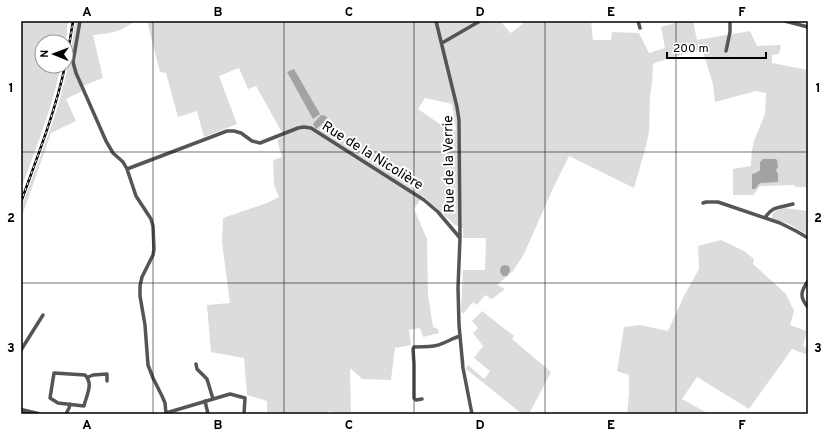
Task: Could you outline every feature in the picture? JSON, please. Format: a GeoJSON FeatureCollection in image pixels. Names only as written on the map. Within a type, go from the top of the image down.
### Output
{"type":"FeatureCollection","features":[{"type":"Feature","properties":{"kind":"street"},"geometry":{"type":"LineString","coordinates":[[80,21],[73,62],[76,73],[106,141],[113,153],[123,162],[127,169],[136,196],[151,219],[153,226],[153,255],[142,277],[140,296],[145,325],[148,365],[165,403],[166,413],[230,394],[245,398],[244,414]]}},
{"type":"Feature","properties":{"kind":"street","name":"Rue de la Verrie"},"geometry":{"type":"LineString","coordinates":[[436,21],[459,120],[460,238],[458,295],[463,368],[472,414]]}},
{"type":"Feature","properties":{"kind":"street"},"geometry":{"type":"LineString","coordinates":[[442,43],[480,21]]}},
{"type":"Feature","properties":{"kind":"street"},"geometry":{"type":"LineString","coordinates":[[638,21],[640,28]]}},
{"type":"Feature","properties":{"kind":"street"},"geometry":{"type":"LineString","coordinates":[[726,51],[730,32],[730,21]]}},
{"type":"Feature","properties":{"kind":"street"},"geometry":{"type":"LineString","coordinates":[[785,21],[808,27]]}},
{"type":"Feature","properties":{"kind":"street","name":"Rue de la Nicolière"},"geometry":{"type":"LineString","coordinates":[[127,169],[228,131],[241,133],[252,141],[260,143],[298,128],[311,128],[424,200],[438,212],[460,238]]}},
{"type":"Feature","properties":{"kind":"street"},"geometry":{"type":"LineString","coordinates":[[703,203],[718,202],[780,223],[808,238]]}},
{"type":"Feature","properties":{"kind":"street"},"geometry":{"type":"LineString","coordinates":[[765,218],[769,212],[775,208],[793,204]]}},
{"type":"Feature","properties":{"kind":"street"},"geometry":{"type":"LineString","coordinates":[[808,281],[804,287],[802,295],[804,302],[808,307]]}},
{"type":"Feature","properties":{"kind":"street"},"geometry":{"type":"LineString","coordinates":[[21,350],[43,315]]}},
{"type":"Feature","properties":{"kind":"street"},"geometry":{"type":"LineString","coordinates":[[422,399],[416,400],[414,398],[414,347],[441,345],[460,336]]}},
{"type":"Feature","properties":{"kind":"street"},"geometry":{"type":"LineString","coordinates":[[196,364],[197,369],[207,379],[213,399]]}},
{"type":"Feature","properties":{"kind":"street"},"geometry":{"type":"LineString","coordinates":[[49,372],[85,375],[88,377],[107,374],[107,381]]}},
{"type":"Feature","properties":{"kind":"street"},"geometry":{"type":"LineString","coordinates":[[54,373],[50,398],[58,403],[84,406],[90,384],[88,377]]}},
{"type":"Feature","properties":{"kind":"street"},"geometry":{"type":"LineString","coordinates":[[205,401],[208,414]]}},
{"type":"Feature","properties":{"kind":"street"},"geometry":{"type":"LineString","coordinates":[[66,414],[70,404]]}},
{"type":"Feature","properties":{"kind":"street"},"geometry":{"type":"LineString","coordinates":[[21,410],[38,414]]}},
{"type":"Feature","properties":{"kind":"shaded area"},"geometry":{"type":"Polygon","coordinates":[[[21,21],[68,21],[67,34],[34,34],[34,74],[59,74],[48,113],[21,189],[21,21]]]}},
{"type":"Feature","properties":{"kind":"shaded area"},"geometry":{"type":"Polygon","coordinates":[[[75,21],[135,21],[115,32],[93,35],[103,78],[80,87],[82,91],[66,99],[76,121],[51,133],[21,219],[21,208],[60,99],[66,74],[74,74],[73,34],[75,21]]]}},
{"type":"Feature","properties":{"kind":"shaded area"},"geometry":{"type":"Polygon","coordinates":[[[147,21],[500,21],[511,33],[526,21],[591,21],[593,40],[611,40],[612,32],[639,33],[649,53],[665,48],[661,27],[682,21],[693,21],[697,40],[750,31],[757,46],[781,45],[779,54],[772,55],[772,63],[808,70],[808,187],[795,187],[795,185],[760,186],[753,195],[733,195],[733,169],[751,166],[754,141],[765,114],[766,93],[756,91],[715,102],[713,84],[702,49],[657,62],[653,64],[649,132],[634,188],[569,156],[524,254],[513,271],[497,285],[505,289],[492,299],[485,295],[477,305],[473,302],[463,314],[461,310],[463,270],[485,270],[486,238],[463,238],[463,228],[455,225],[423,196],[414,209],[427,239],[428,295],[433,327],[438,329],[439,333],[423,337],[420,328],[409,330],[411,345],[395,348],[391,380],[362,379],[350,368],[351,414],[329,411],[328,414],[267,414],[267,401],[247,395],[244,358],[211,352],[207,305],[230,303],[222,242],[223,218],[267,203],[279,197],[274,185],[273,160],[282,157],[277,140],[284,136],[256,86],[248,89],[239,68],[219,76],[237,124],[204,137],[197,111],[178,117],[166,73],[160,72],[147,21]],[[425,98],[418,109],[450,131],[456,130],[452,104],[425,98]]]}},
{"type":"Feature","properties":{"kind":"shaded area"},"geometry":{"type":"Polygon","coordinates":[[[294,69],[320,114],[313,119],[287,72],[294,69]]]}},
{"type":"Feature","properties":{"kind":"shaded area"},"geometry":{"type":"Polygon","coordinates":[[[321,115],[326,116],[328,119],[316,129],[313,124],[321,115]]]}},
{"type":"Feature","properties":{"kind":"shaded area"},"geometry":{"type":"Polygon","coordinates":[[[763,159],[777,160],[778,167],[776,170],[778,174],[778,181],[760,183],[755,189],[752,189],[752,174],[760,170],[760,162],[763,159]]]}},
{"type":"Feature","properties":{"kind":"shaded area"},"geometry":{"type":"Polygon","coordinates":[[[784,208],[808,211],[808,235],[789,224],[772,218],[772,214],[775,211],[784,208]]]}},
{"type":"Feature","properties":{"kind":"shaded area"},"geometry":{"type":"Polygon","coordinates":[[[721,240],[744,251],[754,259],[753,264],[786,294],[794,311],[790,325],[807,331],[803,346],[808,349],[808,355],[792,349],[749,409],[697,377],[682,399],[709,414],[627,414],[629,375],[617,371],[624,327],[640,325],[668,331],[684,296],[699,269],[698,246],[721,240]]]}},
{"type":"Feature","properties":{"kind":"shaded area"},"geometry":{"type":"Polygon","coordinates":[[[502,266],[509,266],[510,271],[507,276],[503,276],[500,270],[502,266]]]}},
{"type":"Feature","properties":{"kind":"shaded area"},"geometry":{"type":"Polygon","coordinates":[[[482,311],[514,336],[512,339],[551,372],[529,414],[522,414],[466,369],[468,365],[484,379],[490,371],[474,358],[483,346],[473,333],[478,328],[472,321],[482,311]]]}},
{"type":"Feature","properties":{"kind":"railway"},"geometry":{"type":"LineString","coordinates":[[71,34],[73,21]]}},
{"type":"Feature","properties":{"kind":"railway"},"geometry":{"type":"LineString","coordinates":[[21,202],[51,118],[63,74]]}}]}
